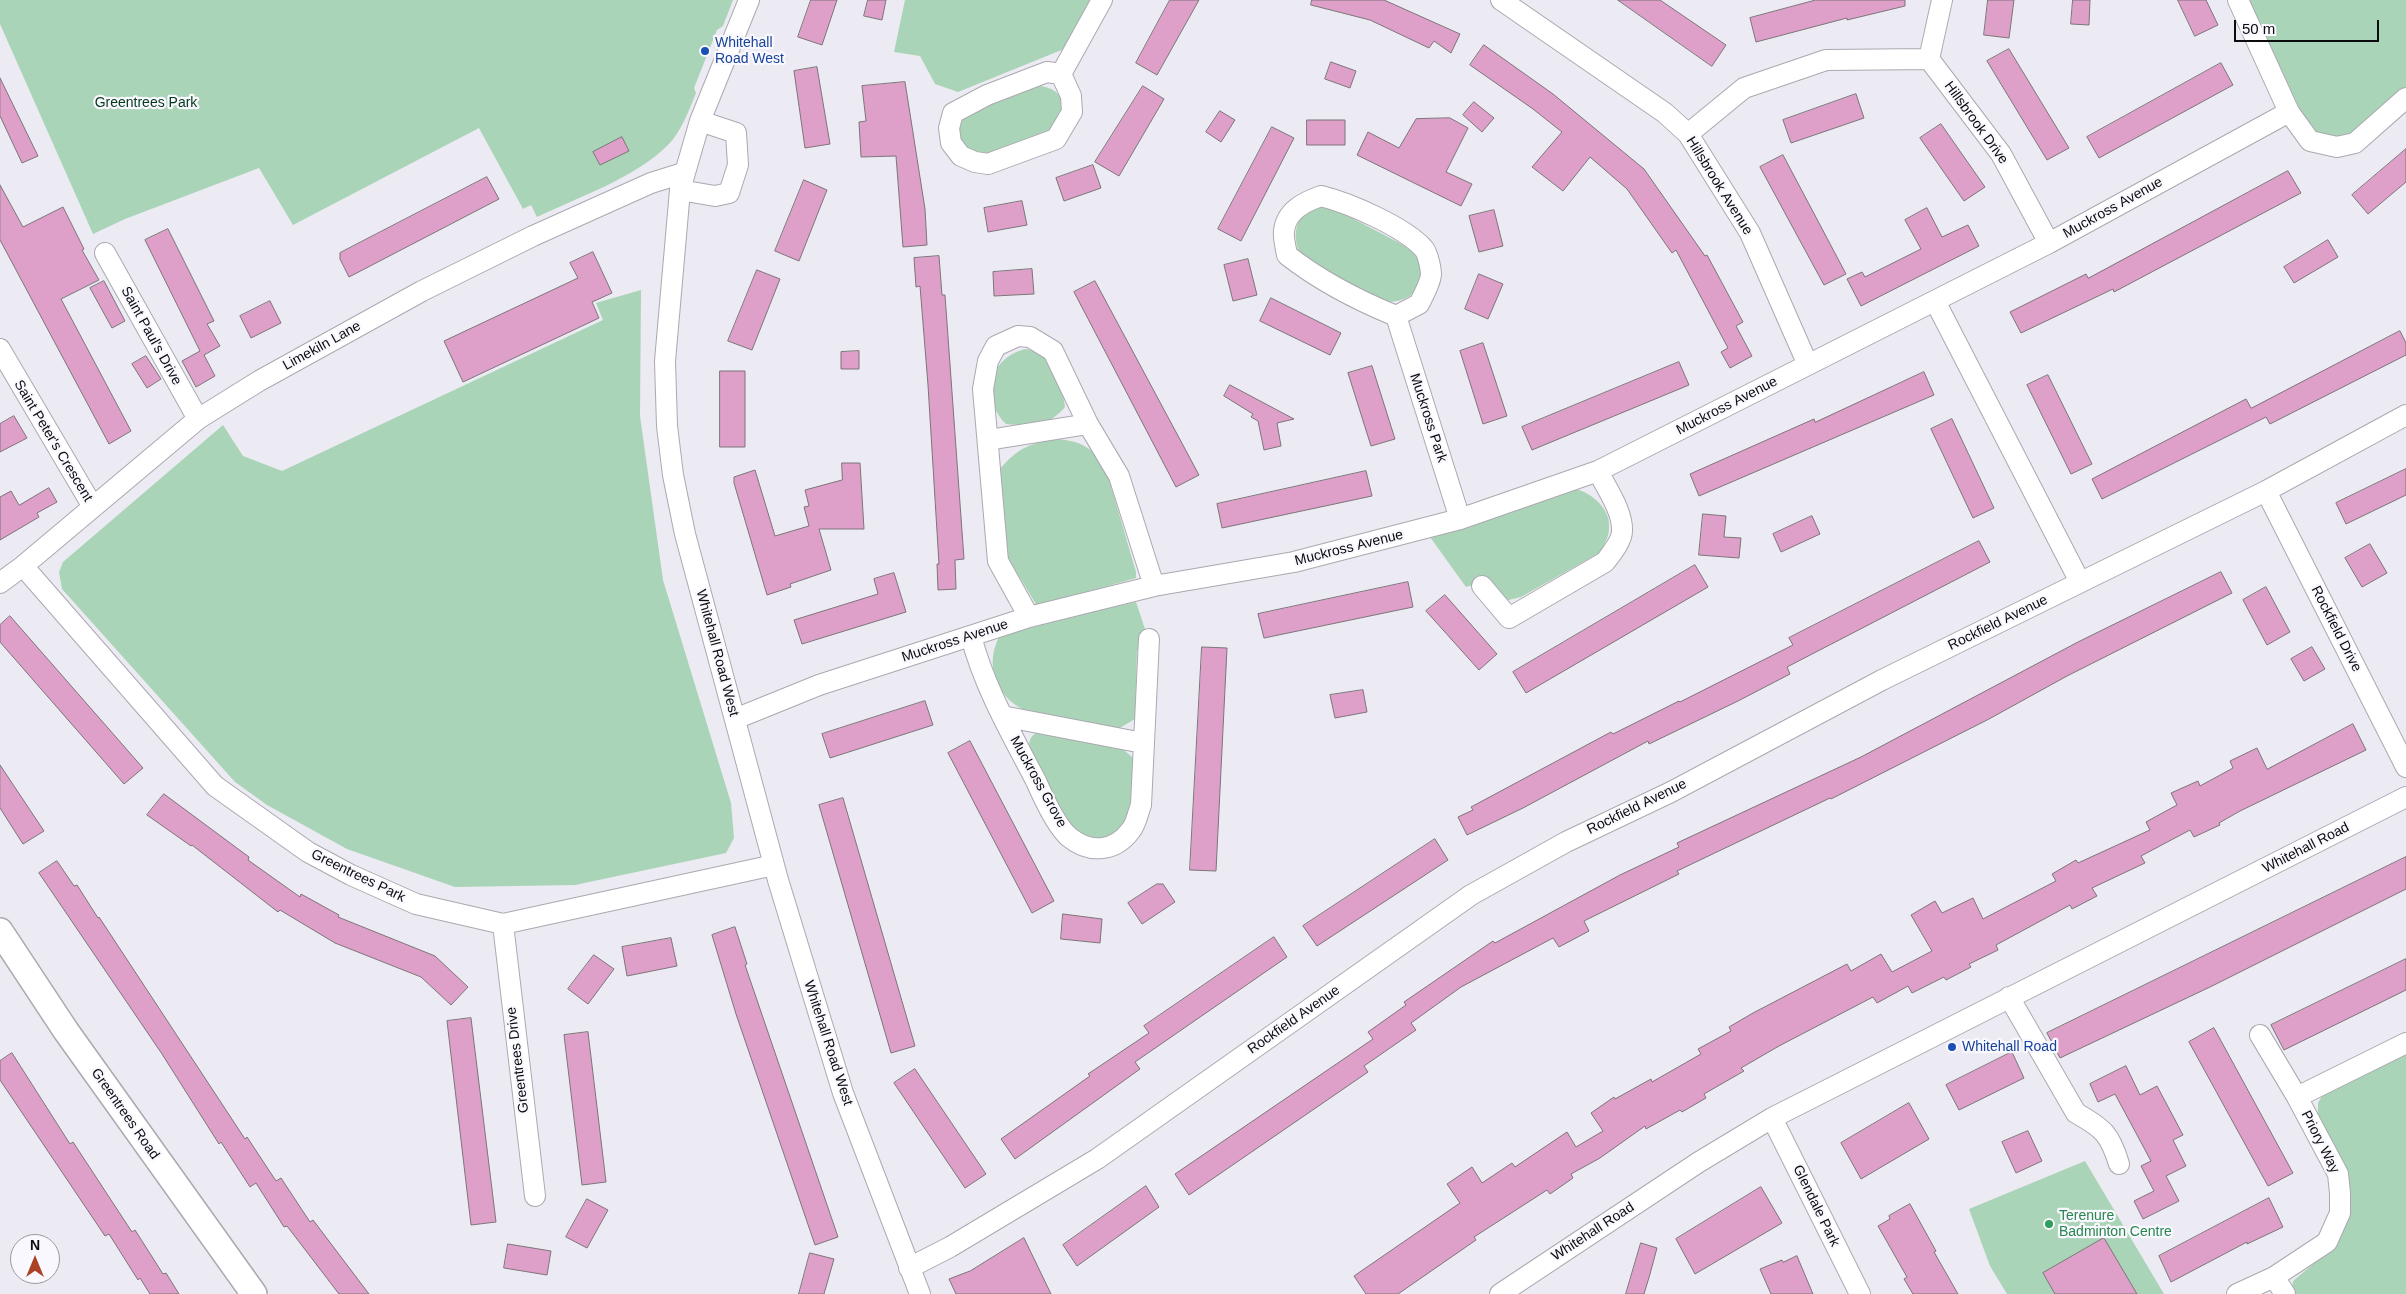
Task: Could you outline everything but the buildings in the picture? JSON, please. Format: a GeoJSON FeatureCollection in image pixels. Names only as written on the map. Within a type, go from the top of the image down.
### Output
{"type":"FeatureCollection","features":[{"type":"Feature","properties":{"kind":"main road","name":"Greentrees Road"},"geometry":{"type":"LineString","coordinates":[[0,931],[71,1039],[254,1294]]}},
{"type":"Feature","properties":{"kind":"street","name":"Whitehall Road West"},"geometry":{"type":"LineString","coordinates":[[749,0],[700,120],[682,181],[665,361],[667,426],[673,475],[685,534],[774,865],[843,1092],[920,1294]]}},
{"type":"Feature","properties":{"kind":"street"},"geometry":{"type":"LineString","coordinates":[[1061,74],[1102,0]]}},
{"type":"Feature","properties":{"kind":"street","name":"Hillsbrook Avenue"},"geometry":{"type":"LineString","coordinates":[[1501,0],[1665,113],[1688,134],[1750,233],[1808,365]]}},
{"type":"Feature","properties":{"kind":"street"},"geometry":{"type":"LineString","coordinates":[[1688,134],[1744,88],[1826,60],[1929,59],[1942,0]]}},
{"type":"Feature","properties":{"kind":"street"},"geometry":{"type":"LineString","coordinates":[[2238,0],[2289,112],[2310,141],[2337,147],[2355,142],[2406,98]]}},
{"type":"Feature","properties":{"kind":"street","name":"Hillsbrook Drive"},"geometry":{"type":"LineString","coordinates":[[1929,59],[2001,154],[2049,243]]}},
{"type":"Feature","properties":{"kind":"street"},"geometry":{"type":"LineString","coordinates":[[1047,72],[1061,74],[1071,96],[1072,112],[1056,139],[988,164],[975,162],[961,156],[951,142],[949,128],[952,113],[987,95],[1047,72]]}},
{"type":"Feature","properties":{"kind":"street","name":"Muckross Avenue"},"geometry":{"type":"LineString","coordinates":[[735,719],[819,685],[1029,617],[1154,586],[1294,562],[1460,519],[1598,471],[2049,243],[2289,112]]}},
{"type":"Feature","properties":{"kind":"street"},"geometry":{"type":"LineString","coordinates":[[682,181],[715,196],[729,193],[738,165],[736,133],[700,120]]}},
{"type":"Feature","properties":{"kind":"street","name":"Limekiln Lane"},"geometry":{"type":"LineString","coordinates":[[0,583],[23,566],[198,419],[346,332],[438,283],[566,221],[651,183],[682,181]]}},
{"type":"Feature","properties":{"kind":"street"},"geometry":{"type":"LineString","coordinates":[[1321,196],[1343,201],[1407,235],[1426,250],[1431,276],[1419,304],[1396,316],[1368,304],[1309,272],[1287,255],[1284,230],[1294,210],[1306,201],[1321,196]]}},
{"type":"Feature","properties":{"kind":"street","name":"Saint Paul's Drive"},"geometry":{"type":"LineString","coordinates":[[105,253],[198,419]]}},
{"type":"Feature","properties":{"kind":"street"},"geometry":{"type":"LineString","coordinates":[[1935,301],[2080,582]]}},
{"type":"Feature","properties":{"kind":"street","name":"Muckross Park"},"geometry":{"type":"LineString","coordinates":[[1396,316],[1460,519]]}},
{"type":"Feature","properties":{"kind":"street"},"geometry":{"type":"LineString","coordinates":[[1029,617],[998,560],[983,389],[988,361],[996,346],[1018,336],[1030,337],[1053,351],[1088,424],[1119,476],[1154,586]]}},
{"type":"Feature","properties":{"kind":"street","name":"Saint Peter's Crescent"},"geometry":{"type":"LineString","coordinates":[[0,349],[6,373],[93,507]]}},
{"type":"Feature","properties":{"kind":"street","name":"Rockfield Avenue"},"geometry":{"type":"LineString","coordinates":[[909,1268],[950,1247],[1098,1159],[1471,895],[1566,842],[1671,792],[1882,680],[2266,491],[2406,415]]}},
{"type":"Feature","properties":{"kind":"street"},"geometry":{"type":"LineString","coordinates":[[988,440],[1088,424]]}},
{"type":"Feature","properties":{"kind":"street"},"geometry":{"type":"LineString","coordinates":[[1482,586],[1509,618],[1605,562],[1616,548],[1623,531],[1617,510],[1598,471]]}},
{"type":"Feature","properties":{"kind":"street","name":"Rockfield Drive"},"geometry":{"type":"LineString","coordinates":[[2266,491],[2406,767]]}},
{"type":"Feature","properties":{"kind":"street","name":"Greentrees Park"},"geometry":{"type":"LineString","coordinates":[[23,566],[215,786],[308,852],[351,875],[416,904],[503,924],[774,865]]}},
{"type":"Feature","properties":{"kind":"street","name":"Muckross Grove"},"geometry":{"type":"LineString","coordinates":[[971,636],[977,660],[1002,716],[1047,804],[1067,836],[1080,844],[1095,849],[1115,846],[1132,830],[1141,806],[1149,639]]}},
{"type":"Feature","properties":{"kind":"street","name":"Muckross Grove"},"geometry":{"type":"LineString","coordinates":[[1002,716],[1144,743]]}},
{"type":"Feature","properties":{"kind":"street","name":"Whitehall Road"},"geometry":{"type":"LineString","coordinates":[[1500,1294],[1699,1162],[1772,1118],[2406,797]]}},
{"type":"Feature","properties":{"kind":"street","name":"Greentrees Drive"},"geometry":{"type":"LineString","coordinates":[[503,924],[535,1196]]}},
{"type":"Feature","properties":{"kind":"street"},"geometry":{"type":"LineString","coordinates":[[2009,997],[2076,1113],[2092,1122],[2111,1140],[2119,1164]]}},
{"type":"Feature","properties":{"kind":"street","name":"Priory Way"},"geometry":{"type":"LineString","coordinates":[[2237,1294],[2274,1277],[2327,1242],[2340,1213],[2338,1174],[2297,1097],[2260,1035]]}},
{"type":"Feature","properties":{"kind":"street","name":"Priory Way"},"geometry":{"type":"LineString","coordinates":[[2297,1097],[2406,1043]]}},
{"type":"Feature","properties":{"kind":"street","name":"Glendale Park"},"geometry":{"type":"LineString","coordinates":[[1772,1118],[1860,1294]]}},
{"type":"Feature","properties":{"kind":"street"},"geometry":{"type":"LineString","coordinates":[[2274,1277],[2285,1294]]}},
{"type":"Feature","properties":{"kind":"green space","name":"Greentrees Park"},"geometry":{"type":"Polygon","coordinates":[[[0,0],[733,0],[723,26],[717,30],[694,88],[696,93],[688,113],[678,133],[669,144],[641,167],[589,194],[537,217],[531,205],[523,209],[479,128],[293,225],[259,168],[125,219],[93,234],[0,24],[0,0]]]}},
{"type":"Feature","properties":{"kind":"green space"},"geometry":{"type":"Polygon","coordinates":[[[905,0],[1092,0],[1064,49],[958,92],[935,84],[920,56],[894,52],[905,0]]]}},
{"type":"Feature","properties":{"kind":"green space"},"geometry":{"type":"Polygon","coordinates":[[[2247,0],[2406,0],[2406,89],[2354,133],[2330,138],[2312,134],[2247,0]]]}},
{"type":"Feature","properties":{"kind":"green space"},"geometry":{"type":"Polygon","coordinates":[[[1040,86],[1051,89],[1058,94],[1061,98],[1064,114],[1046,135],[988,155],[973,152],[962,145],[958,133],[960,118],[1023,89],[1040,86]]]}},
{"type":"Feature","properties":{"kind":"green space"},"geometry":{"type":"Polygon","coordinates":[[[1327,205],[1411,249],[1418,258],[1422,276],[1416,291],[1409,297],[1388,302],[1303,260],[1296,239],[1297,225],[1300,218],[1312,207],[1327,205]]]}},
{"type":"Feature","properties":{"kind":"green space"},"geometry":{"type":"Polygon","coordinates":[[[641,290],[640,416],[663,580],[731,803],[734,838],[726,853],[575,885],[455,887],[347,849],[267,805],[235,782],[62,589],[59,572],[63,562],[223,425],[243,456],[282,471],[603,320],[596,303],[641,290]]]}},
{"type":"Feature","properties":{"kind":"green space"},"geometry":{"type":"Polygon","coordinates":[[[1026,349],[1043,357],[1054,370],[1061,388],[1065,407],[1052,419],[1045,422],[1031,425],[1006,424],[998,414],[993,402],[992,380],[1004,360],[1013,353],[1026,349]]]}},
{"type":"Feature","properties":{"kind":"green space"},"geometry":{"type":"Polygon","coordinates":[[[1057,439],[1086,447],[1097,456],[1106,469],[1136,572],[1136,578],[1037,606],[1005,553],[1000,469],[1019,451],[1039,442],[1057,439]]]}},
{"type":"Feature","properties":{"kind":"green space"},"geometry":{"type":"Polygon","coordinates":[[[1575,489],[1593,498],[1607,514],[1609,532],[1606,541],[1599,553],[1521,597],[1500,602],[1483,582],[1466,587],[1430,537],[1575,489]]]}},
{"type":"Feature","properties":{"kind":"green space"},"geometry":{"type":"Polygon","coordinates":[[[1136,602],[1146,632],[1137,651],[1135,719],[1118,729],[1022,709],[1013,703],[999,687],[995,678],[993,658],[999,637],[1069,617],[1136,602]]]}},
{"type":"Feature","properties":{"kind":"green space"},"geometry":{"type":"Polygon","coordinates":[[[1039,732],[1119,746],[1132,757],[1135,768],[1129,817],[1112,838],[1099,841],[1085,838],[1067,824],[1029,750],[1031,738],[1039,732]]]}},
{"type":"Feature","properties":{"kind":"green space"},"geometry":{"type":"Polygon","coordinates":[[[2406,1053],[2406,1294],[2293,1294],[2293,1281],[2330,1250],[2344,1166],[2318,1115],[2318,1103],[2323,1094],[2406,1053]]]}},
{"type":"Feature","properties":{"kind":"green space","name":"Terenure Badminton Centre"},"geometry":{"type":"Polygon","coordinates":[[[2085,1161],[2164,1294],[2007,1294],[1990,1266],[1969,1209],[2085,1161]]]}},
{"type":"Feature","properties":{"kind":"place","name":"Whitehall Road West"},"geometry":{"type":"Point","coordinates":[705,51]}},
{"type":"Feature","properties":{"kind":"place","name":"Whitehall Road"},"geometry":{"type":"Point","coordinates":[1952,1047]}},
{"type":"Feature","properties":{"kind":"place","name":"Terenure Badminton Centre"},"geometry":{"type":"Point","coordinates":[2049,1224]}}]}
